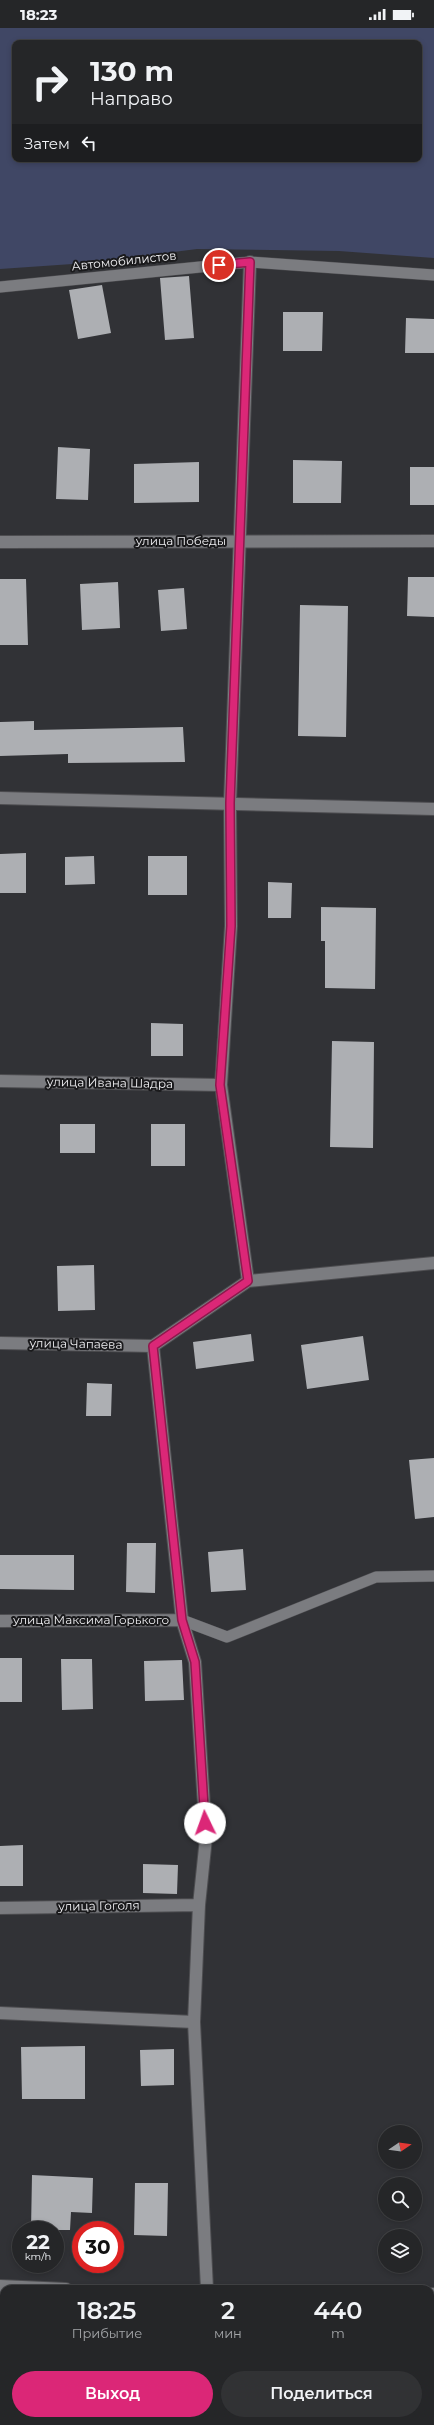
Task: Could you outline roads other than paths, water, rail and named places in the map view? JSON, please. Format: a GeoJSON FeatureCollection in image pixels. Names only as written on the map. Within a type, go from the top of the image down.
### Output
{"type":"FeatureCollection","features":[{"type":"Feature","properties":{"kind":"street"},"geometry":{"type":"LineString","coordinates":[[248,1281],[220,1085],[231,926],[230,803],[250,262]]}},
{"type":"Feature","properties":{"kind":"street","name":"улица Победы"},"geometry":{"type":"LineString","coordinates":[[0,542],[240,540],[434,541]]}},
{"type":"Feature","properties":{"kind":"street"},"geometry":{"type":"LineString","coordinates":[[0,798],[434,809]]}},
{"type":"Feature","properties":{"kind":"street","name":"улица Ивана Шадра"},"geometry":{"type":"LineString","coordinates":[[0,1081],[220,1085]]}},
{"type":"Feature","properties":{"kind":"street"},"geometry":{"type":"LineString","coordinates":[[207,2285],[194,2022],[199,1904],[206,1838],[195,1662],[182,1620],[153,1346],[248,1281],[434,1263]]}},
{"type":"Feature","properties":{"kind":"street","name":"улица Чапаева"},"geometry":{"type":"LineString","coordinates":[[0,1343],[153,1346]]}},
{"type":"Feature","properties":{"kind":"street","name":"улица Максима Горького"},"geometry":{"type":"LineString","coordinates":[[0,1621],[182,1620]]}},
{"type":"Feature","properties":{"kind":"street","name":"улица Гоголя"},"geometry":{"type":"LineString","coordinates":[[0,1908],[199,1904]]}},
{"type":"Feature","properties":{"kind":"street"},"geometry":{"type":"LineString","coordinates":[[0,2013],[194,2022]]}},
{"type":"Feature","properties":{"kind":"lane","name":"Автомобилистов"},"geometry":{"type":"LineString","coordinates":[[0,287],[250,262],[434,275]]}},
{"type":"Feature","properties":{"kind":"lane"},"geometry":{"type":"LineString","coordinates":[[182,1620],[227,1637],[376,1577],[434,1576]]}}]}
